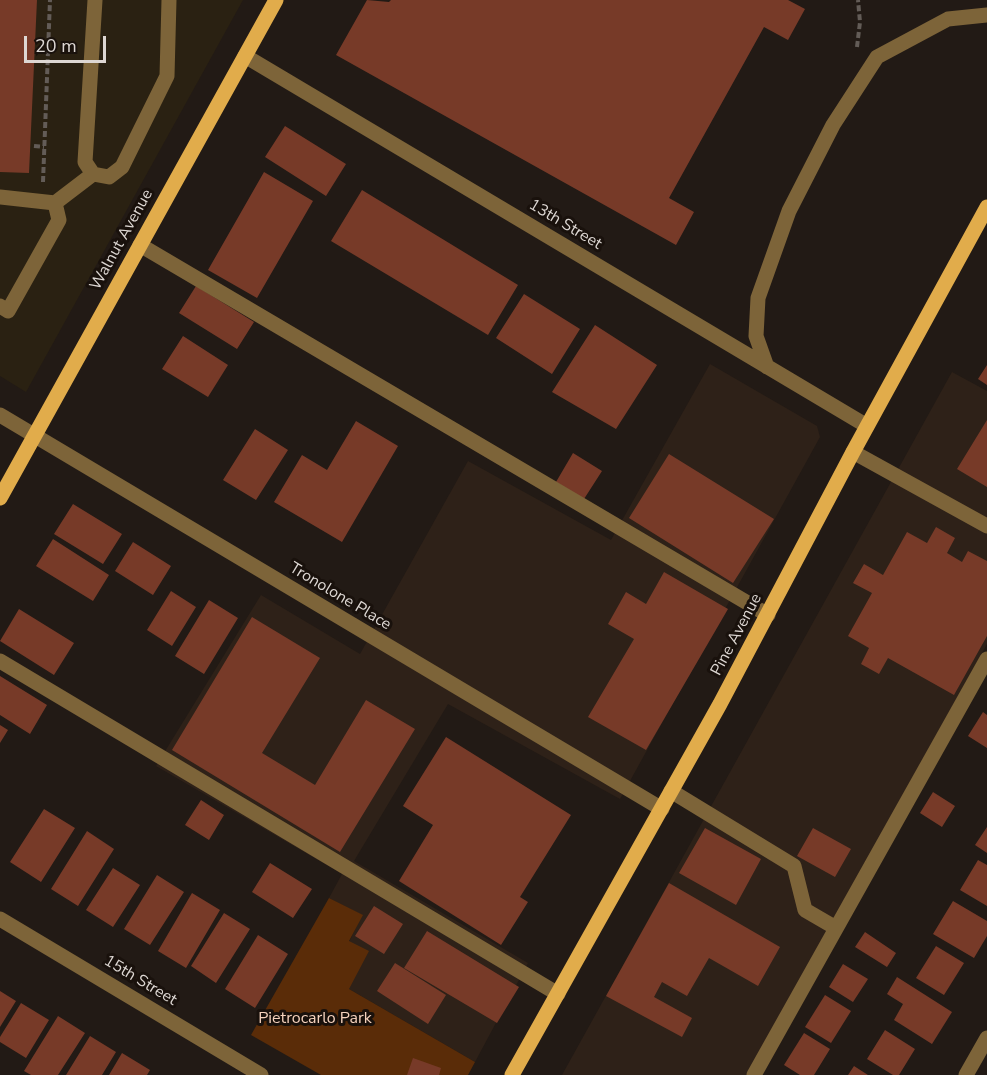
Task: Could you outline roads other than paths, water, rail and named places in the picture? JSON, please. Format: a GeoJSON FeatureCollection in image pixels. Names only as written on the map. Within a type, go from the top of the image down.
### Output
{"type":"FeatureCollection","features":[{"type":"Feature","properties":{"kind":"main road","name":"Walnut Avenue"},"geometry":{"type":"LineString","coordinates":[[0,498],[276,0]]}},
{"type":"Feature","properties":{"kind":"main road","name":"Pine Avenue"},"geometry":{"type":"LineString","coordinates":[[512,1075],[662,809],[768,615],[867,426],[986,214]]}},
{"type":"Feature","properties":{"kind":"street"},"geometry":{"type":"LineString","coordinates":[[95,0],[85,162],[93,174],[109,177],[122,167],[167,76],[169,0]]}},
{"type":"Feature","properties":{"kind":"street"},"geometry":{"type":"LineString","coordinates":[[767,366],[756,336],[758,298],[789,211],[833,125],[877,57],[948,19],[987,15]]}},
{"type":"Feature","properties":{"kind":"street","name":"13th Street"},"geometry":{"type":"LineString","coordinates":[[245,56],[867,426]]}},
{"type":"Feature","properties":{"kind":"street"},"geometry":{"type":"LineString","coordinates":[[0,197],[55,203],[93,174]]}},
{"type":"Feature","properties":{"kind":"street"},"geometry":{"type":"LineString","coordinates":[[0,306],[8,310],[59,220],[55,203]]}},
{"type":"Feature","properties":{"kind":"street"},"geometry":{"type":"LineString","coordinates":[[140,245],[768,615]]}},
{"type":"Feature","properties":{"kind":"street","name":"Tronolone Place"},"geometry":{"type":"LineString","coordinates":[[0,415],[662,809]]}},
{"type":"Feature","properties":{"kind":"street"},"geometry":{"type":"LineString","coordinates":[[853,452],[987,526]]}},
{"type":"Feature","properties":{"kind":"street"},"geometry":{"type":"LineString","coordinates":[[754,1075],[987,659]]}},
{"type":"Feature","properties":{"kind":"street"},"geometry":{"type":"LineString","coordinates":[[0,661],[558,994]]}},
{"type":"Feature","properties":{"kind":"street"},"geometry":{"type":"LineString","coordinates":[[671,791],[794,866],[805,910],[836,928]]}},
{"type":"Feature","properties":{"kind":"street","name":"15th Street"},"geometry":{"type":"LineString","coordinates":[[0,919],[261,1075]]}},
{"type":"Feature","properties":{"kind":"street"},"geometry":{"type":"LineString","coordinates":[[966,1075],[987,1038]]}},
{"type":"Feature","properties":{"kind":"park label","name":"Pietrocarlo Park"},"geometry":{"type":"Point","coordinates":[315,1019]}}]}
